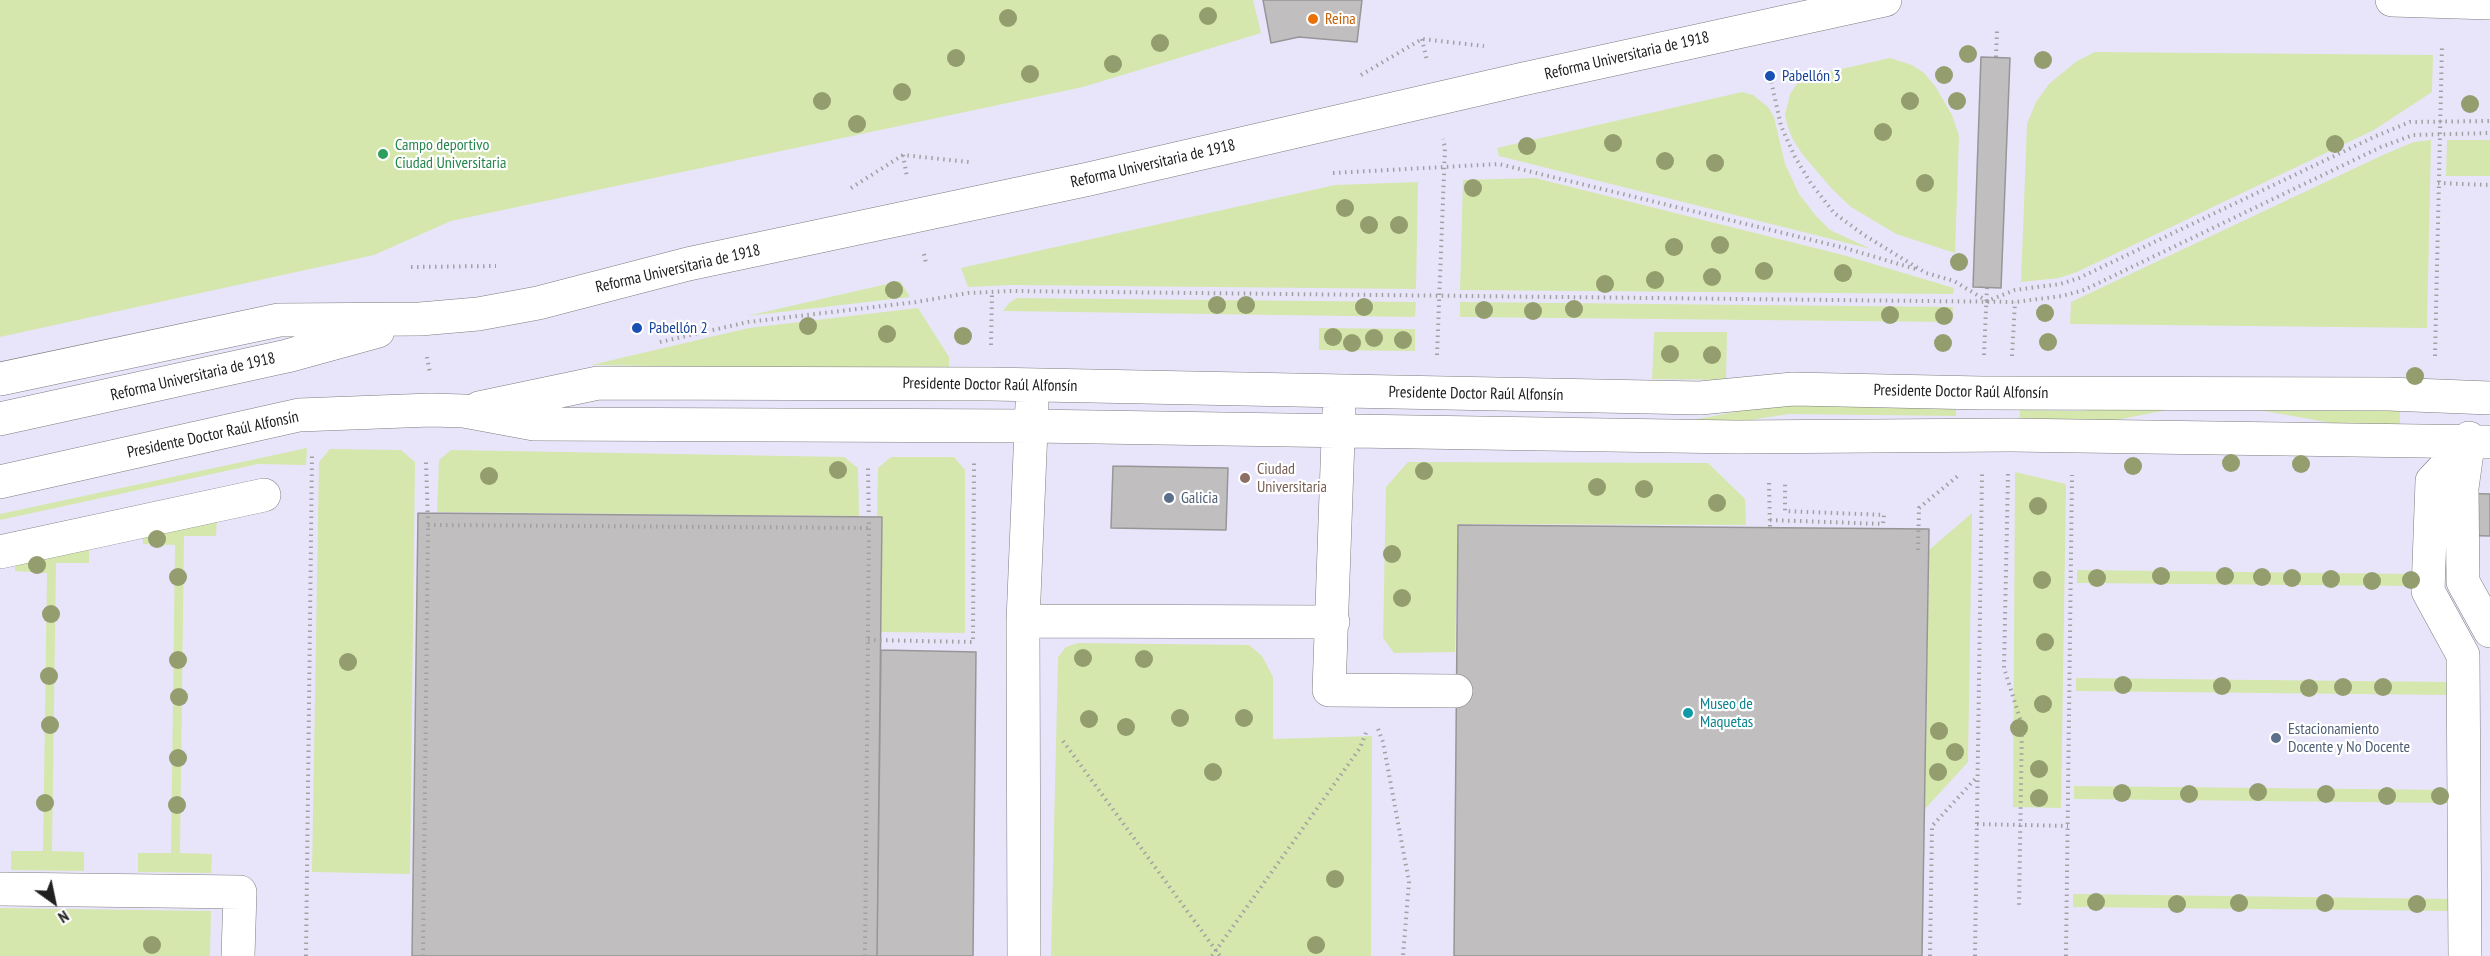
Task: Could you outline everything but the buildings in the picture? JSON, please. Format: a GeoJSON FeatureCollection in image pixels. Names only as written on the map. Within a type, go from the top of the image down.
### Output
{"type":"FeatureCollection","features":[{"type":"Feature","properties":{"kind":"lane","name":"Reforma Universitaria de 1918"},"geometry":{"type":"LineString","coordinates":[[0,379],[279,320],[420,319],[478,314],[538,303],[688,264],[1089,179],[1523,79],[1885,0]]}},
{"type":"Feature","properties":{"kind":"lane"},"geometry":{"type":"LineString","coordinates":[[2392,0],[2490,3]]}},
{"type":"Feature","properties":{"kind":"lane","name":"Reforma Universitaria de 1918"},"geometry":{"type":"LineString","coordinates":[[0,419],[265,361],[420,319]]}},
{"type":"Feature","properties":{"kind":"lane","name":"Presidente Doctor Raúl Alfonsín"},"geometry":{"type":"LineString","coordinates":[[0,482],[299,415],[464,411],[598,383],[1032,386],[1700,398],[1793,389],[1982,393],[2388,394],[2479,397]]}},
{"type":"Feature","properties":{"kind":"lane"},"geometry":{"type":"LineString","coordinates":[[1024,956],[1023,621],[1032,386]]}},
{"type":"Feature","properties":{"kind":"lane"},"geometry":{"type":"LineString","coordinates":[[1340,392],[1329,690],[1368,703],[1456,691]]}},
{"type":"Feature","properties":{"kind":"lane"},"geometry":{"type":"LineString","coordinates":[[2479,397],[2480,442],[2490,476]]}},
{"type":"Feature","properties":{"kind":"lane","name":"Presidente Doctor Raúl Alfonsín"},"geometry":{"type":"LineString","coordinates":[[464,411],[534,424],[1032,426],[1736,437],[2010,435],[2480,442]]}},
{"type":"Feature","properties":{"kind":"lane"},"geometry":{"type":"LineString","coordinates":[[2480,442],[2462,488],[2463,582],[2490,631]]}},
{"type":"Feature","properties":{"kind":"lane"},"geometry":{"type":"LineString","coordinates":[[2465,956],[2463,655],[2428,591],[2432,481],[2480,442]]}},
{"type":"Feature","properties":{"kind":"lane"},"geometry":{"type":"LineString","coordinates":[[0,552],[264,495]]}},
{"type":"Feature","properties":{"kind":"lane"},"geometry":{"type":"LineString","coordinates":[[1023,621],[1333,622]]}},
{"type":"Feature","properties":{"kind":"lane"},"geometry":{"type":"LineString","coordinates":[[0,889],[240,892],[238,956]]}},
{"type":"Feature","properties":{"kind":"path"},"geometry":{"type":"LineString","coordinates":[[1996,57],[1997,31]]}},
{"type":"Feature","properties":{"kind":"path"},"geometry":{"type":"LineString","coordinates":[[1422,39],[1429,70]]}},
{"type":"Feature","properties":{"kind":"path"},"geometry":{"type":"LineString","coordinates":[[1358,77],[1422,39],[1484,46]]}},
{"type":"Feature","properties":{"kind":"path"},"geometry":{"type":"LineString","coordinates":[[2435,358],[2442,45]]}},
{"type":"Feature","properties":{"kind":"path"},"geometry":{"type":"LineString","coordinates":[[1770,76],[1781,126],[1795,158],[1834,213],[1864,235],[1926,273]]}},
{"type":"Feature","properties":{"kind":"path"},"geometry":{"type":"LineString","coordinates":[[1986,301],[2015,290],[2060,284],[2079,278],[2376,136],[2410,122],[2490,121]]}},
{"type":"Feature","properties":{"kind":"path"},"geometry":{"type":"LineString","coordinates":[[658,343],[748,322],[968,293],[992,292],[2015,302],[2062,296],[2084,290],[2381,147],[2413,135],[2490,133]]}},
{"type":"Feature","properties":{"kind":"path"},"geometry":{"type":"LineString","coordinates":[[1437,366],[1445,148],[1443,139]]}},
{"type":"Feature","properties":{"kind":"path"},"geometry":{"type":"LineString","coordinates":[[903,155],[909,186]]}},
{"type":"Feature","properties":{"kind":"path"},"geometry":{"type":"LineString","coordinates":[[850,188],[903,155],[969,162]]}},
{"type":"Feature","properties":{"kind":"path"},"geometry":{"type":"LineString","coordinates":[[1333,173],[1499,164],[1845,248],[1954,281],[1986,301]]}},
{"type":"Feature","properties":{"kind":"path"},"geometry":{"type":"LineString","coordinates":[[2438,183],[2490,185]]}},
{"type":"Feature","properties":{"kind":"path"},"geometry":{"type":"LineString","coordinates":[[924,254],[926,263]]}},
{"type":"Feature","properties":{"kind":"path"},"geometry":{"type":"LineString","coordinates":[[411,267],[496,267]]}},
{"type":"Feature","properties":{"kind":"path"},"geometry":{"type":"LineString","coordinates":[[1983,362],[1987,287]]}},
{"type":"Feature","properties":{"kind":"path"},"geometry":{"type":"LineString","coordinates":[[991,350],[992,292]]}},
{"type":"Feature","properties":{"kind":"path"},"geometry":{"type":"LineString","coordinates":[[2012,362],[2015,302]]}},
{"type":"Feature","properties":{"kind":"path"},"geometry":{"type":"LineString","coordinates":[[306,956],[312,459]]}},
{"type":"Feature","properties":{"kind":"path"},"geometry":{"type":"LineString","coordinates":[[868,640],[973,642],[974,459]]}},
{"type":"Feature","properties":{"kind":"path"},"geometry":{"type":"LineString","coordinates":[[423,956],[428,525],[426,461]]}},
{"type":"Feature","properties":{"kind":"path"},"geometry":{"type":"LineString","coordinates":[[1975,956],[1982,466]]}},
{"type":"Feature","properties":{"kind":"path"},"geometry":{"type":"LineString","coordinates":[[2008,467],[2004,668],[2022,725],[2019,906]]}},
{"type":"Feature","properties":{"kind":"path"},"geometry":{"type":"LineString","coordinates":[[866,956],[868,468]]}},
{"type":"Feature","properties":{"kind":"path"},"geometry":{"type":"LineString","coordinates":[[2066,956],[2072,468]]}},
{"type":"Feature","properties":{"kind":"path"},"geometry":{"type":"LineString","coordinates":[[1918,550],[1919,508],[1965,470]]}},
{"type":"Feature","properties":{"kind":"path"},"geometry":{"type":"LineString","coordinates":[[1770,520],[1883,524],[1884,515],[1785,511],[1785,482]]}},
{"type":"Feature","properties":{"kind":"path"},"geometry":{"type":"LineString","coordinates":[[1769,483],[1770,527]]}},
{"type":"Feature","properties":{"kind":"path"},"geometry":{"type":"LineString","coordinates":[[428,525],[869,528]]}},
{"type":"Feature","properties":{"kind":"path"},"geometry":{"type":"LineString","coordinates":[[1212,956],[1360,748],[1368,703]]}},
{"type":"Feature","properties":{"kind":"path"},"geometry":{"type":"LineString","coordinates":[[1368,703],[1383,742],[1408,882],[1404,956]]}},
{"type":"Feature","properties":{"kind":"path"},"geometry":{"type":"LineString","coordinates":[[1058,733],[1220,956]]}},
{"type":"Feature","properties":{"kind":"path"},"geometry":{"type":"LineString","coordinates":[[1930,956],[1932,826],[1978,776]]}},
{"type":"Feature","properties":{"kind":"path"},"geometry":{"type":"LineString","coordinates":[[1977,825],[2068,826]]}},
{"type":"Feature","properties":{"kind":"shaded area","name":"Ciudad Universitaria"},"geometry":{"type":"Polygon","coordinates":[[[0,0],[2490,0],[2490,956],[0,956],[0,0]]]}},
{"type":"Feature","properties":{"kind":"green space","name":"Campo deportivo Ciudad Universitaria"},"geometry":{"type":"Polygon","coordinates":[[[0,0],[1253,0],[1261,33],[1083,87],[451,221],[374,255],[0,337],[0,0]]]}},
{"type":"Feature","properties":{"kind":"green space"},"geometry":{"type":"Polygon","coordinates":[[[2095,52],[2433,55],[2432,92],[2374,130],[2077,272],[2059,278],[2021,282],[2027,124],[2036,102],[2049,84],[2077,61],[2095,52]]]}},
{"type":"Feature","properties":{"kind":"green space"},"geometry":{"type":"Polygon","coordinates":[[[1890,58],[1912,65],[1924,73],[1935,86],[1952,115],[1959,136],[1955,253],[1896,234],[1851,207],[1803,155],[1792,138],[1787,124],[1785,115],[1790,94],[1801,78],[1890,58]]]}},
{"type":"Feature","properties":{"kind":"green space"},"geometry":{"type":"Polygon","coordinates":[[[1742,92],[1753,95],[1768,107],[1774,117],[1785,164],[1799,194],[1816,216],[1830,230],[1871,249],[1499,156],[1497,148],[1742,92]]]}},
{"type":"Feature","properties":{"kind":"green space"},"geometry":{"type":"Polygon","coordinates":[[[2431,140],[2427,328],[2070,324],[2071,302],[2385,154],[2414,142],[2431,140]]]}},
{"type":"Feature","properties":{"kind":"green space"},"geometry":{"type":"Polygon","coordinates":[[[2447,140],[2490,140],[2490,176],[2446,176],[2447,140]]]}},
{"type":"Feature","properties":{"kind":"green space"},"geometry":{"type":"Polygon","coordinates":[[[1535,178],[1843,255],[1954,288],[1953,294],[1460,290],[1463,180],[1535,178]]]}},
{"type":"Feature","properties":{"kind":"green space"},"geometry":{"type":"Polygon","coordinates":[[[1418,182],[1416,289],[1011,285],[968,287],[961,268],[1335,185],[1418,182]]]}},
{"type":"Feature","properties":{"kind":"green space"},"geometry":{"type":"Polygon","coordinates":[[[900,281],[910,297],[747,316],[900,281]]]}},
{"type":"Feature","properties":{"kind":"green space"},"geometry":{"type":"Polygon","coordinates":[[[1017,298],[1416,302],[1415,317],[1003,311],[1017,298]]]}},
{"type":"Feature","properties":{"kind":"green space"},"geometry":{"type":"Polygon","coordinates":[[[1460,302],[1953,307],[1952,322],[1460,317],[1460,302]]]}},
{"type":"Feature","properties":{"kind":"green space"},"geometry":{"type":"Polygon","coordinates":[[[918,308],[949,357],[949,371],[591,365],[749,328],[918,308]]]}},
{"type":"Feature","properties":{"kind":"green space"},"geometry":{"type":"Polygon","coordinates":[[[1319,328],[1415,329],[1415,351],[1319,350],[1319,328]]]}},
{"type":"Feature","properties":{"kind":"green space"},"geometry":{"type":"Polygon","coordinates":[[[1654,332],[1727,332],[1726,380],[1652,379],[1654,332]]]}},
{"type":"Feature","properties":{"kind":"green space"},"geometry":{"type":"Polygon","coordinates":[[[1792,401],[1956,403],[1956,416],[1789,414],[1731,423],[1693,420],[1792,401]]]}},
{"type":"Feature","properties":{"kind":"green space"},"geometry":{"type":"Polygon","coordinates":[[[2136,405],[2400,407],[2400,430],[2371,430],[2253,409],[2177,408],[2081,427],[2019,426],[2020,410],[2081,411],[2136,405]]]}},
{"type":"Feature","properties":{"kind":"green space"},"geometry":{"type":"Polygon","coordinates":[[[307,448],[306,465],[258,464],[0,520],[0,514],[307,448]]]}},
{"type":"Feature","properties":{"kind":"green space"},"geometry":{"type":"Polygon","coordinates":[[[330,449],[401,450],[415,462],[410,874],[312,872],[319,462],[330,449]]]}},
{"type":"Feature","properties":{"kind":"green space"},"geometry":{"type":"Polygon","coordinates":[[[451,450],[844,457],[858,468],[859,516],[437,512],[439,460],[451,450]]]}},
{"type":"Feature","properties":{"kind":"green space"},"geometry":{"type":"Polygon","coordinates":[[[891,457],[954,457],[965,470],[965,633],[881,632],[882,517],[877,517],[878,468],[891,457]]]}},
{"type":"Feature","properties":{"kind":"green space"},"geometry":{"type":"Polygon","coordinates":[[[1408,462],[1708,463],[1745,499],[1746,525],[1458,524],[1455,652],[1394,653],[1383,638],[1386,487],[1408,462]]]}},
{"type":"Feature","properties":{"kind":"green space"},"geometry":{"type":"Polygon","coordinates":[[[2015,472],[2066,484],[2061,808],[2013,807],[2015,472]]]}},
{"type":"Feature","properties":{"kind":"green space"},"geometry":{"type":"Polygon","coordinates":[[[1972,513],[1968,762],[1925,809],[1929,550],[1972,513]]]}},
{"type":"Feature","properties":{"kind":"green space"},"geometry":{"type":"Polygon","coordinates":[[[217,519],[216,536],[184,536],[180,853],[212,854],[211,873],[138,872],[138,853],[171,853],[175,545],[143,544],[143,535],[217,519]]]}},
{"type":"Feature","properties":{"kind":"green space"},"geometry":{"type":"Polygon","coordinates":[[[89,546],[89,563],[56,563],[52,851],[84,852],[84,871],[11,870],[11,851],[43,851],[47,573],[15,571],[15,563],[89,546]]]}},
{"type":"Feature","properties":{"kind":"green space"},"geometry":{"type":"Polygon","coordinates":[[[2077,570],[2415,574],[2415,586],[2077,583],[2077,570]]]}},
{"type":"Feature","properties":{"kind":"green space"},"geometry":{"type":"Polygon","coordinates":[[[1078,643],[1249,645],[1262,656],[1273,677],[1273,739],[1372,736],[1371,956],[1051,956],[1058,657],[1066,647],[1078,643]]]}},
{"type":"Feature","properties":{"kind":"green space"},"geometry":{"type":"Polygon","coordinates":[[[2076,678],[2451,682],[2451,695],[2076,691],[2076,678]]]}},
{"type":"Feature","properties":{"kind":"green space"},"geometry":{"type":"Polygon","coordinates":[[[2074,786],[2451,790],[2451,803],[2074,799],[2074,786]]]}},
{"type":"Feature","properties":{"kind":"green space"},"geometry":{"type":"Polygon","coordinates":[[[2073,894],[2452,899],[2452,911],[2073,907],[2073,894]]]}},
{"type":"Feature","properties":{"kind":"green space"},"geometry":{"type":"Polygon","coordinates":[[[0,908],[211,911],[210,956],[0,956],[0,908]]]}},
{"type":"Feature","properties":{"kind":"place","name":"Reina"},"geometry":{"type":"Point","coordinates":[1313,19]}},
{"type":"Feature","properties":{"kind":"place","name":"Pabellón 3"},"geometry":{"type":"Point","coordinates":[1770,76]}},
{"type":"Feature","properties":{"kind":"place","name":"Campo deportivo Ciudad Universitaria"},"geometry":{"type":"Point","coordinates":[383,154]}},
{"type":"Feature","properties":{"kind":"place","name":"Pabellón 2"},"geometry":{"type":"Point","coordinates":[637,328]}},
{"type":"Feature","properties":{"kind":"place","name":"Ciudad Universitaria"},"geometry":{"type":"Point","coordinates":[1245,478]}},
{"type":"Feature","properties":{"kind":"place","name":"Galicia"},"geometry":{"type":"Point","coordinates":[1169,498]}},
{"type":"Feature","properties":{"kind":"place","name":"Museo de Maquetas"},"geometry":{"type":"Point","coordinates":[1688,713]}},
{"type":"Feature","properties":{"kind":"place","name":"Estacionamiento Docente y No Docente"},"geometry":{"type":"Point","coordinates":[2276,738]}}]}
